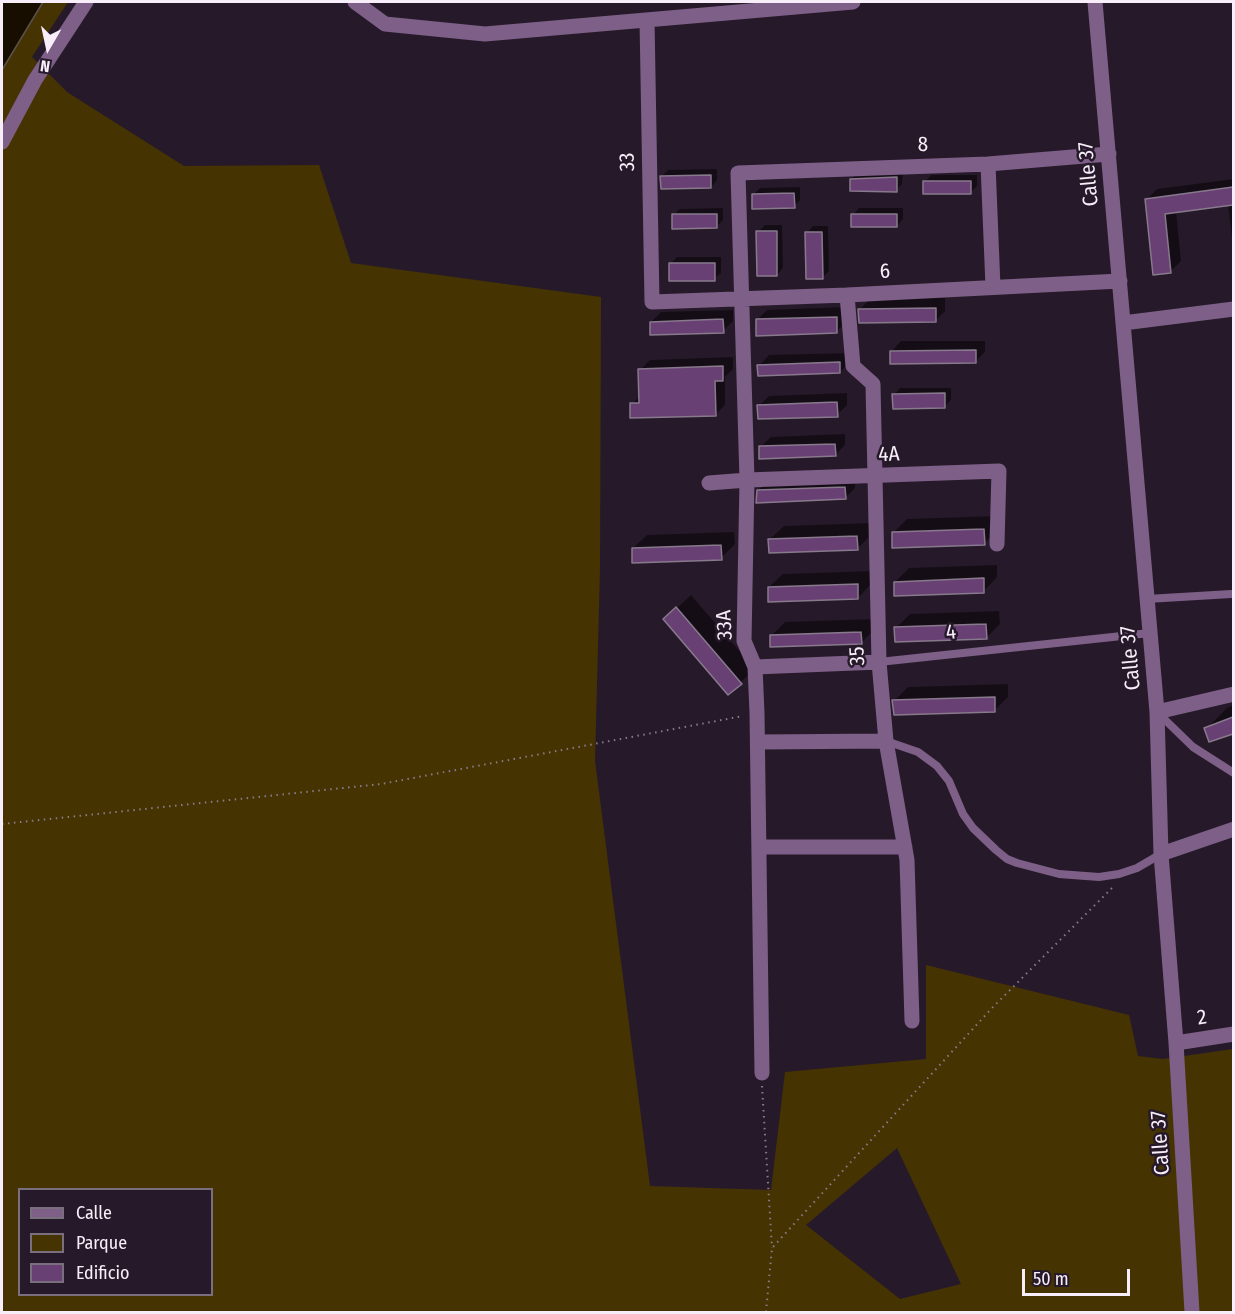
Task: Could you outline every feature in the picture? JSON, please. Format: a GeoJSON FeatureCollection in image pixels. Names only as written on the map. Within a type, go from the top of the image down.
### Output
{"type":"FeatureCollection","features":[{"type":"Feature","properties":{"kind":"street"},"geometry":{"type":"LineString","coordinates":[[2,142],[35,80],[86,2]]}},
{"type":"Feature","properties":{"kind":"street"},"geometry":{"type":"LineString","coordinates":[[355,2],[386,24],[485,34],[853,2]]}},
{"type":"Feature","properties":{"kind":"street","name":"Calle 37"},"geometry":{"type":"LineString","coordinates":[[1095,2],[1157,712],[1161,854],[1176,1043],[1192,1312]]}},
{"type":"Feature","properties":{"kind":"street","name":"33"},"geometry":{"type":"LineString","coordinates":[[647,20],[652,302]]}},
{"type":"Feature","properties":{"kind":"street","name":"8"},"geometry":{"type":"LineString","coordinates":[[738,173],[988,164],[1109,154]]}},
{"type":"Feature","properties":{"kind":"street"},"geometry":{"type":"LineString","coordinates":[[988,164],[993,288]]}},
{"type":"Feature","properties":{"kind":"street","name":"33A"},"geometry":{"type":"LineString","coordinates":[[738,173],[747,480],[744,641],[755,667],[757,713],[762,1073]]}},
{"type":"Feature","properties":{"kind":"street","name":"6"},"geometry":{"type":"LineString","coordinates":[[652,302],[743,300],[1120,281]]}},
{"type":"Feature","properties":{"kind":"street","name":"35"},"geometry":{"type":"LineString","coordinates":[[847,295],[853,366],[873,384],[879,662],[886,741],[907,860],[912,1021]]}},
{"type":"Feature","properties":{"kind":"street"},"geometry":{"type":"LineString","coordinates":[[1123,323],[1233,309]]}},
{"type":"Feature","properties":{"kind":"street","name":"4A"},"geometry":{"type":"LineString","coordinates":[[709,483],[999,471],[997,544]]}},
{"type":"Feature","properties":{"kind":"street","name":"4"},"geometry":{"type":"LineString","coordinates":[[755,667],[879,662]]}},
{"type":"Feature","properties":{"kind":"street"},"geometry":{"type":"LineString","coordinates":[[1157,712],[1233,694]]}},
{"type":"Feature","properties":{"kind":"street"},"geometry":{"type":"LineString","coordinates":[[758,742],[886,741]]}},
{"type":"Feature","properties":{"kind":"street"},"geometry":{"type":"LineString","coordinates":[[1161,854],[1233,829]]}},
{"type":"Feature","properties":{"kind":"street"},"geometry":{"type":"LineString","coordinates":[[759,847],[905,847]]}},
{"type":"Feature","properties":{"kind":"street","name":"2"},"geometry":{"type":"LineString","coordinates":[[1176,1043],[1233,1034]]}},
{"type":"Feature","properties":{"kind":"lane"},"geometry":{"type":"LineString","coordinates":[[1147,599],[1231,594]]}},
{"type":"Feature","properties":{"kind":"lane","name":"4"},"geometry":{"type":"LineString","coordinates":[[879,662],[1150,633]]}},
{"type":"Feature","properties":{"kind":"lane"},"geometry":{"type":"LineString","coordinates":[[1157,712],[1192,747],[1233,774]]}},
{"type":"Feature","properties":{"kind":"lane"},"geometry":{"type":"LineString","coordinates":[[886,741],[918,752],[937,766],[949,781],[963,814],[985,841],[1007,859],[1027,867],[1088,877],[1119,874],[1137,868],[1161,854]]}},
{"type":"Feature","properties":{"kind":"path"},"geometry":{"type":"LineString","coordinates":[[2,824],[381,784],[757,713]]}},
{"type":"Feature","properties":{"kind":"path"},"geometry":{"type":"LineString","coordinates":[[772,1248],[993,1008],[1114,887],[1119,874]]}},
{"type":"Feature","properties":{"kind":"path"},"geometry":{"type":"LineString","coordinates":[[762,1073],[772,1248],[766,1312]]}},
{"type":"Feature","properties":{"kind":"green space"},"geometry":{"type":"Polygon","coordinates":[[[43,2],[68,2],[32,57],[67,92],[184,166],[319,165],[351,263],[601,297],[600,569],[595,761],[650,1186],[771,1190],[785,1072],[926,1059],[926,965],[1129,1015],[1138,1056],[1163,1059],[1233,1049],[1233,1312],[2,1312],[2,70],[43,2]],[[897,1148],[806,1225],[900,1299],[961,1284],[897,1148]]]}},
{"type":"Feature","properties":{"kind":"shaded area"},"geometry":{"type":"Polygon","coordinates":[[[2,2],[43,2],[2,70],[2,2]]]}},
{"type":"Feature","properties":{"kind":"building"},"geometry":{"type":"Polygon","coordinates":[[[711,175],[711,188],[661,189],[660,176],[711,175]]]}},
{"type":"Feature","properties":{"kind":"building"},"geometry":{"type":"Polygon","coordinates":[[[897,177],[897,192],[850,191],[850,179],[897,177]]]}},
{"type":"Feature","properties":{"kind":"building"},"geometry":{"type":"Polygon","coordinates":[[[923,181],[971,181],[971,194],[923,194],[923,181]]]}},
{"type":"Feature","properties":{"kind":"building"},"geometry":{"type":"Polygon","coordinates":[[[1233,187],[1233,205],[1165,214],[1171,273],[1153,275],[1145,199],[1233,187]]]}},
{"type":"Feature","properties":{"kind":"building"},"geometry":{"type":"Polygon","coordinates":[[[794,193],[795,208],[752,209],[752,194],[794,193]]]}},
{"type":"Feature","properties":{"kind":"building"},"geometry":{"type":"Polygon","coordinates":[[[672,214],[717,214],[717,228],[672,229],[672,214]]]}},
{"type":"Feature","properties":{"kind":"building"},"geometry":{"type":"Polygon","coordinates":[[[851,214],[897,214],[897,227],[851,227],[851,214]]]}},
{"type":"Feature","properties":{"kind":"building"},"geometry":{"type":"Polygon","coordinates":[[[756,231],[777,231],[777,276],[757,276],[756,231]]]}},
{"type":"Feature","properties":{"kind":"building"},"geometry":{"type":"Polygon","coordinates":[[[805,232],[822,232],[823,279],[806,279],[805,232]]]}},
{"type":"Feature","properties":{"kind":"building"},"geometry":{"type":"Polygon","coordinates":[[[669,263],[715,263],[715,281],[669,281],[669,263]]]}},
{"type":"Feature","properties":{"kind":"building"},"geometry":{"type":"Polygon","coordinates":[[[936,308],[936,322],[859,323],[858,309],[936,308]]]}},
{"type":"Feature","properties":{"kind":"building"},"geometry":{"type":"Polygon","coordinates":[[[837,317],[837,333],[756,336],[756,319],[837,317]]]}},
{"type":"Feature","properties":{"kind":"building"},"geometry":{"type":"Polygon","coordinates":[[[723,319],[724,333],[650,335],[650,322],[723,319]]]}},
{"type":"Feature","properties":{"kind":"building"},"geometry":{"type":"Polygon","coordinates":[[[976,350],[976,363],[890,364],[890,351],[976,350]]]}},
{"type":"Feature","properties":{"kind":"building"},"geometry":{"type":"Polygon","coordinates":[[[840,362],[840,373],[758,376],[757,365],[840,362]]]}},
{"type":"Feature","properties":{"kind":"building"},"geometry":{"type":"Polygon","coordinates":[[[723,366],[723,381],[715,381],[716,416],[630,418],[630,403],[639,403],[638,369],[723,366]]]}},
{"type":"Feature","properties":{"kind":"building"},"geometry":{"type":"Polygon","coordinates":[[[945,393],[945,408],[893,409],[892,394],[945,393]]]}},
{"type":"Feature","properties":{"kind":"building"},"geometry":{"type":"Polygon","coordinates":[[[837,402],[838,417],[758,419],[757,405],[837,402]]]}},
{"type":"Feature","properties":{"kind":"building"},"geometry":{"type":"Polygon","coordinates":[[[835,444],[836,456],[759,459],[759,446],[835,444]]]}},
{"type":"Feature","properties":{"kind":"building"},"geometry":{"type":"Polygon","coordinates":[[[845,487],[846,499],[756,503],[757,490],[845,487]]]}},
{"type":"Feature","properties":{"kind":"building"},"geometry":{"type":"Polygon","coordinates":[[[984,529],[985,545],[892,548],[892,532],[984,529]]]}},
{"type":"Feature","properties":{"kind":"building"},"geometry":{"type":"Polygon","coordinates":[[[857,536],[858,550],[769,553],[768,539],[857,536]]]}},
{"type":"Feature","properties":{"kind":"building"},"geometry":{"type":"Polygon","coordinates":[[[721,545],[722,560],[632,563],[632,548],[721,545]]]}},
{"type":"Feature","properties":{"kind":"building"},"geometry":{"type":"Polygon","coordinates":[[[984,578],[984,593],[894,596],[894,582],[984,578]]]}},
{"type":"Feature","properties":{"kind":"building"},"geometry":{"type":"Polygon","coordinates":[[[858,584],[858,599],[768,602],[768,587],[858,584]]]}},
{"type":"Feature","properties":{"kind":"building"},"geometry":{"type":"Polygon","coordinates":[[[676,607],[742,684],[728,695],[663,619],[676,607]]]}},
{"type":"Feature","properties":{"kind":"building"},"geometry":{"type":"Polygon","coordinates":[[[986,624],[987,639],[895,642],[894,627],[986,624]]]}},
{"type":"Feature","properties":{"kind":"building"},"geometry":{"type":"Polygon","coordinates":[[[861,632],[862,644],[770,647],[770,635],[861,632]]]}},
{"type":"Feature","properties":{"kind":"building"},"geometry":{"type":"Polygon","coordinates":[[[995,697],[995,712],[894,715],[892,700],[995,697]]]}},
{"type":"Feature","properties":{"kind":"building"},"geometry":{"type":"Polygon","coordinates":[[[1233,717],[1233,734],[1209,742],[1204,728],[1233,717]]]}}]}
